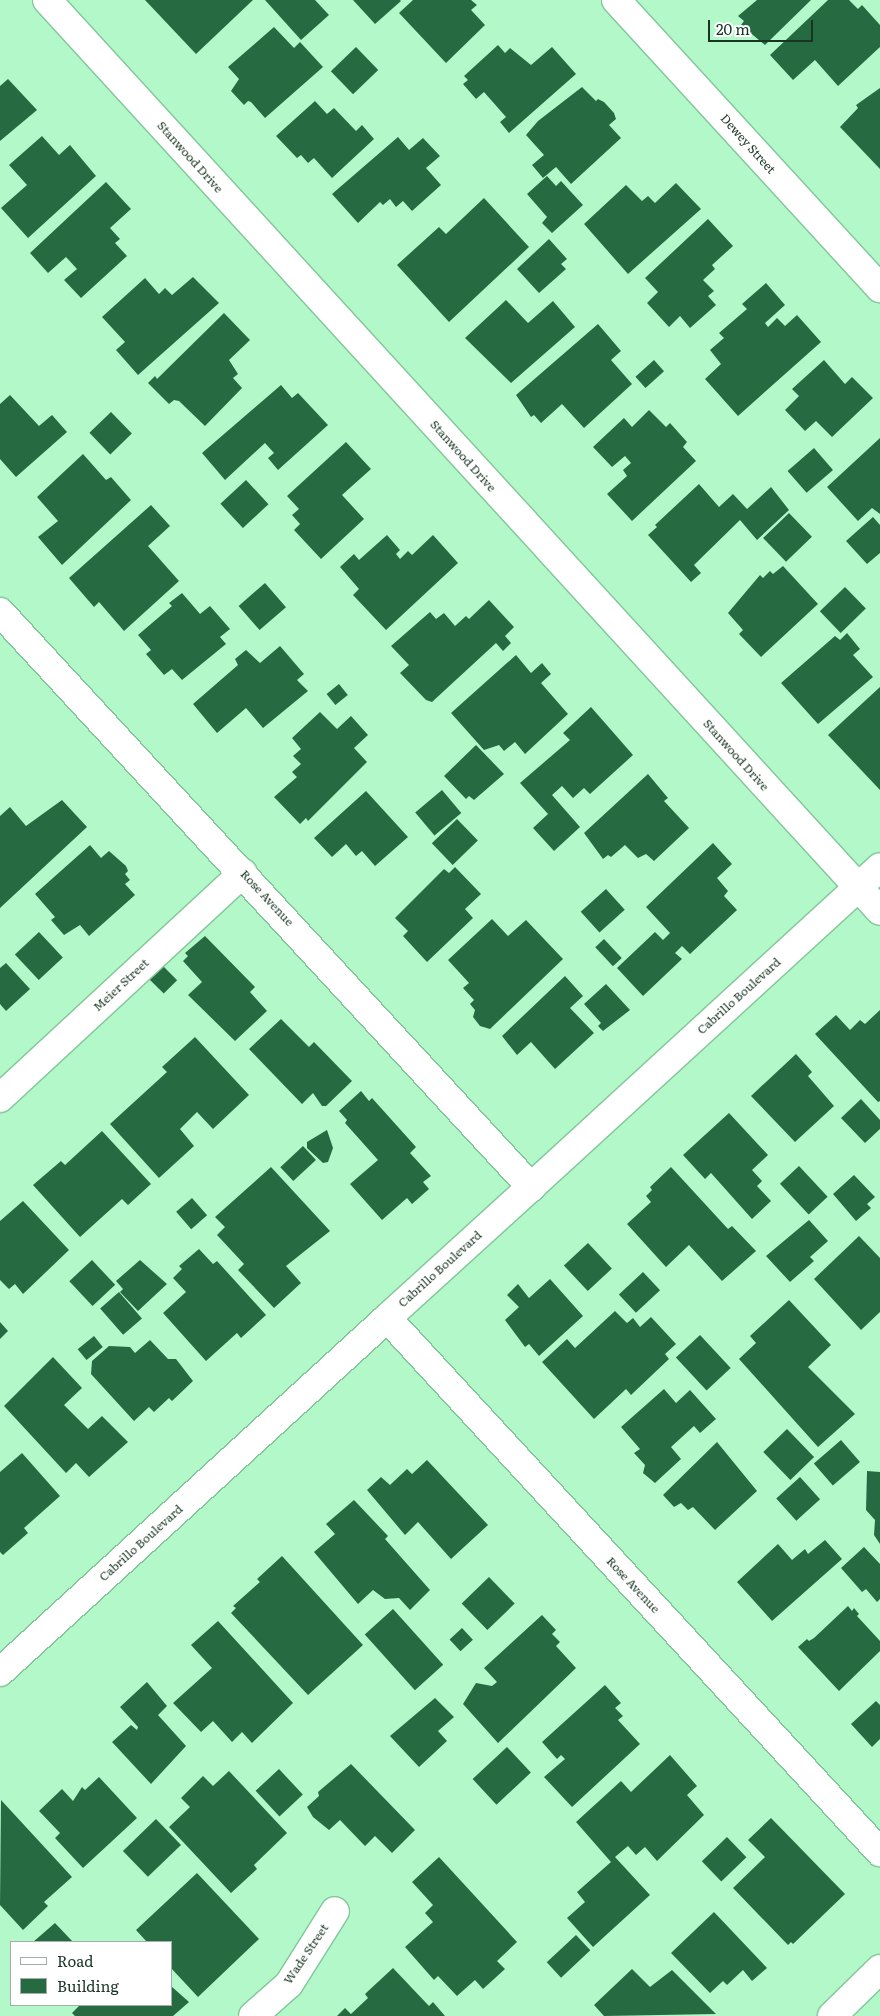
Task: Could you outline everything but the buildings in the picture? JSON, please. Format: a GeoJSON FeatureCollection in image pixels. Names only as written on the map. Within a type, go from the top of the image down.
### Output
{"type":"FeatureCollection","features":[{"type":"Feature","properties":{"kind":"street","name":"Stanwood Drive"},"geometry":{"type":"LineString","coordinates":[[47,0],[880,911]]}},
{"type":"Feature","properties":{"kind":"street","name":"Dewey Street"},"geometry":{"type":"LineString","coordinates":[[616,0],[880,288]]}},
{"type":"Feature","properties":{"kind":"street","name":"Rose Avenue"},"geometry":{"type":"LineString","coordinates":[[0,612],[243,872],[530,1187]]}},
{"type":"Feature","properties":{"kind":"street","name":"Cabrillo Boulevard"},"geometry":{"type":"LineString","coordinates":[[0,1672],[880,867]]}},
{"type":"Feature","properties":{"kind":"street","name":"Meier Street"},"geometry":{"type":"LineString","coordinates":[[0,1098],[243,872]]}},
{"type":"Feature","properties":{"kind":"street","name":"Rose Avenue"},"geometry":{"type":"LineString","coordinates":[[387,1318],[880,1852]]}},
{"type":"Feature","properties":{"kind":"street","name":"Wade Street"},"geometry":{"type":"LineString","coordinates":[[253,2016],[289,1984],[335,1911]]}},
{"type":"Feature","properties":{"kind":"street"},"geometry":{"type":"LineString","coordinates":[[832,2016],[880,1970]]}}]}
